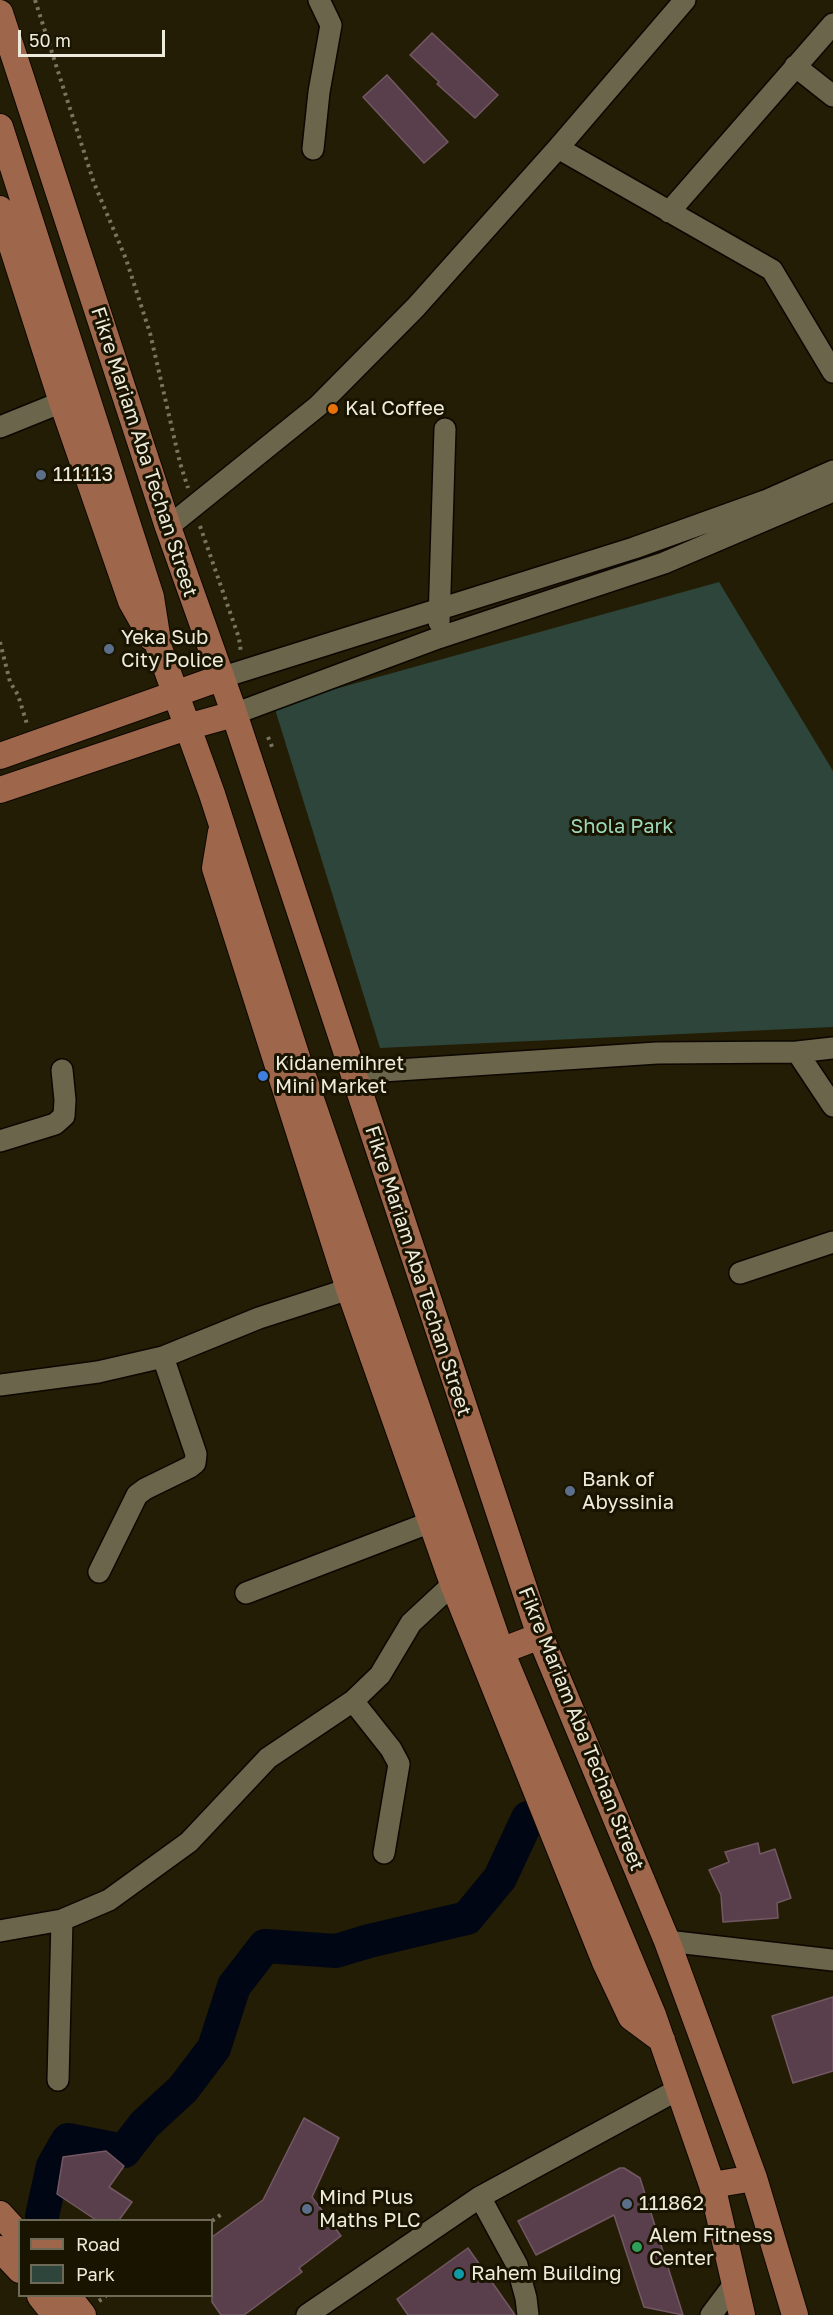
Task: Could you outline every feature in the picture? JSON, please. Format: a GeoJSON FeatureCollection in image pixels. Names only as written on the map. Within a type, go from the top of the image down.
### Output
{"type":"FeatureCollection","features":[{"type":"Feature","properties":{"kind":"main road","name":"Fikre Mariam Aba Techan Street"},"geometry":{"type":"LineString","coordinates":[[0,13],[9,70],[168,527],[232,674],[352,1073],[540,1636],[667,1941],[754,2178],[795,2315]]}},
{"type":"Feature","properties":{"kind":"main road","name":"Fikre Mariam Aba Techan Street"},"geometry":{"type":"LineString","coordinates":[[0,127],[151,597],[159,648],[222,829],[303,1076],[501,1651],[662,2040],[712,2185],[742,2315]]}},
{"type":"Feature","properties":{"kind":"main road"},"geometry":{"type":"LineString","coordinates":[[0,209],[62,402],[130,601],[159,648]]}},
{"type":"Feature","properties":{"kind":"main road"},"geometry":{"type":"LineString","coordinates":[[0,756],[175,692],[232,674]]}},
{"type":"Feature","properties":{"kind":"main road"},"geometry":{"type":"LineString","coordinates":[[0,790],[187,727],[244,711]]}},
{"type":"Feature","properties":{"kind":"main road"},"geometry":{"type":"LineString","coordinates":[[222,829],[215,868],[349,1289],[453,1584],[596,1943],[631,2017],[662,2040]]}},
{"type":"Feature","properties":{"kind":"main road"},"geometry":{"type":"LineString","coordinates":[[501,1651],[540,1636]]}},
{"type":"Feature","properties":{"kind":"main road"},"geometry":{"type":"LineString","coordinates":[[712,2185],[754,2178]]}},
{"type":"Feature","properties":{"kind":"main road"},"geometry":{"type":"LineString","coordinates":[[0,2214],[18,2234]]}},
{"type":"Feature","properties":{"kind":"main road"},"geometry":{"type":"LineString","coordinates":[[0,2248],[18,2268]]}},
{"type":"Feature","properties":{"kind":"main road"},"geometry":{"type":"LineString","coordinates":[[42,2297],[55,2315]]}},
{"type":"Feature","properties":{"kind":"main road"},"geometry":{"type":"LineString","coordinates":[[70,2297],[83,2315]]}},
{"type":"Feature","properties":{"kind":"street"},"geometry":{"type":"LineString","coordinates":[[313,149],[319,92],[331,26],[319,0]]}},
{"type":"Feature","properties":{"kind":"street"},"geometry":{"type":"LineString","coordinates":[[168,527],[318,406],[416,307],[558,148],[685,0]]}},
{"type":"Feature","properties":{"kind":"street"},"geometry":{"type":"LineString","coordinates":[[669,212],[833,24]]}},
{"type":"Feature","properties":{"kind":"street"},"geometry":{"type":"LineString","coordinates":[[795,66],[833,96]]}},
{"type":"Feature","properties":{"kind":"street"},"geometry":{"type":"LineString","coordinates":[[558,148],[772,270],[833,372]]}},
{"type":"Feature","properties":{"kind":"street"},"geometry":{"type":"LineString","coordinates":[[0,428],[62,402]]}},
{"type":"Feature","properties":{"kind":"street"},"geometry":{"type":"LineString","coordinates":[[438,638],[445,429]]}},
{"type":"Feature","properties":{"kind":"street"},"geometry":{"type":"LineString","coordinates":[[232,674],[634,548],[765,501],[833,471]]}},
{"type":"Feature","properties":{"kind":"street"},"geometry":{"type":"LineString","coordinates":[[244,711],[438,638],[664,563],[833,491]]}},
{"type":"Feature","properties":{"kind":"street"},"geometry":{"type":"LineString","coordinates":[[352,1073],[657,1053],[797,1052],[833,1048]]}},
{"type":"Feature","properties":{"kind":"street"},"geometry":{"type":"LineString","coordinates":[[797,1052],[833,1106]]}},
{"type":"Feature","properties":{"kind":"street"},"geometry":{"type":"LineString","coordinates":[[0,1141],[55,1124],[64,1116],[62,1070]]}},
{"type":"Feature","properties":{"kind":"street"},"geometry":{"type":"LineString","coordinates":[[740,1273],[833,1242]]}},
{"type":"Feature","properties":{"kind":"street"},"geometry":{"type":"LineString","coordinates":[[0,1385],[98,1372],[163,1357],[259,1318],[349,1289]]}},
{"type":"Feature","properties":{"kind":"street"},"geometry":{"type":"LineString","coordinates":[[99,1572],[137,1495],[195,1463],[196,1455],[163,1357]]}},
{"type":"Feature","properties":{"kind":"street"},"geometry":{"type":"LineString","coordinates":[[246,1593],[431,1522]]}},
{"type":"Feature","properties":{"kind":"street"},"geometry":{"type":"LineString","coordinates":[[0,1931],[62,1920],[109,1900],[159,1865],[189,1842],[268,1758],[353,1701],[380,1675],[411,1623],[453,1584]]}},
{"type":"Feature","properties":{"kind":"street"},"geometry":{"type":"LineString","coordinates":[[353,1701],[391,1749],[399,1764],[384,1853]]}},
{"type":"Feature","properties":{"kind":"street"},"geometry":{"type":"LineString","coordinates":[[58,2080],[62,1920]]}},
{"type":"Feature","properties":{"kind":"street"},"geometry":{"type":"LineString","coordinates":[[667,1941],[833,1960]]}},
{"type":"Feature","properties":{"kind":"street"},"geometry":{"type":"LineString","coordinates":[[307,2315],[480,2197],[679,2090]]}},
{"type":"Feature","properties":{"kind":"street"},"geometry":{"type":"LineString","coordinates":[[480,2197],[517,2265],[528,2315]]}},
{"type":"Feature","properties":{"kind":"street"},"geometry":{"type":"LineString","coordinates":[[711,2315],[735,2283]]}},
{"type":"Feature","properties":{"kind":"path"},"geometry":{"type":"LineString","coordinates":[[35,0],[94,183],[126,259],[150,333],[180,463],[238,638],[232,674]]}},
{"type":"Feature","properties":{"kind":"path"},"geometry":{"type":"LineString","coordinates":[[0,642],[10,682],[18,695],[29,734]]}},
{"type":"Feature","properties":{"kind":"path"},"geometry":{"type":"LineString","coordinates":[[244,711],[273,749]]}},
{"type":"Feature","properties":{"kind":"path"},"geometry":{"type":"LineString","coordinates":[[213,2220],[223,2213]]}},
{"type":"Feature","properties":{"kind":"green space","name":"Shola Park"},"geometry":{"type":"Polygon","coordinates":[[[719,582],[833,771],[833,1027],[380,1048],[274,706],[719,582]]]}},
{"type":"Feature","properties":{"kind":"building"},"geometry":{"type":"Polygon","coordinates":[[[432,33],[498,95],[475,118],[437,84],[439,82],[410,55],[432,33]]]}},
{"type":"Feature","properties":{"kind":"building"},"geometry":{"type":"Polygon","coordinates":[[[387,75],[448,142],[424,163],[363,97],[387,75]]]}},
{"type":"Feature","properties":{"kind":"building"},"geometry":{"type":"Polygon","coordinates":[[[758,1843],[760,1854],[775,1849],[791,1898],[777,1903],[778,1918],[723,1922],[721,1895],[709,1870],[729,1862],[725,1852],[758,1843]]]}},
{"type":"Feature","properties":{"kind":"building"},"geometry":{"type":"Polygon","coordinates":[[[833,1997],[833,2071],[793,2083],[772,2016],[833,1997]]]}},
{"type":"Feature","properties":{"kind":"building"},"geometry":{"type":"Polygon","coordinates":[[[304,2118],[339,2138],[312,2197],[341,2236],[299,2268],[302,2272],[244,2315],[221,2315],[212,2302],[213,2236],[263,2200],[304,2118]]]}},
{"type":"Feature","properties":{"kind":"building"},"geometry":{"type":"Polygon","coordinates":[[[106,2151],[124,2166],[109,2187],[132,2202],[120,2219],[94,2219],[57,2194],[63,2157],[106,2151]]]}},
{"type":"Feature","properties":{"kind":"building"},"geometry":{"type":"Polygon","coordinates":[[[620,2168],[640,2178],[683,2315],[644,2307],[614,2215],[536,2255],[518,2221],[620,2168]]]}},
{"type":"Feature","properties":{"kind":"building","name":"Rahem Building"},"geometry":{"type":"Polygon","coordinates":[[[468,2248],[515,2315],[408,2315],[397,2299],[468,2248]]]}},
{"type":"Feature","properties":{"kind":"waterway"},"geometry":{"type":"LineString","coordinates":[[42,2216],[53,2166],[68,2140],[124,2151],[145,2124],[183,2089],[214,2048],[234,1986],[265,1946],[336,1951],[467,1918],[500,1878],[528,1818]]}},
{"type":"Feature","properties":{"kind":"place","name":"Kal Coffee"},"geometry":{"type":"Point","coordinates":[333,409]}},
{"type":"Feature","properties":{"kind":"place","name":"111113"},"geometry":{"type":"Point","coordinates":[41,475]}},
{"type":"Feature","properties":{"kind":"place","name":"Yeka Sub City Police"},"geometry":{"type":"Point","coordinates":[109,649]}},
{"type":"Feature","properties":{"kind":"place","name":"Kidanemihret Mini Market"},"geometry":{"type":"Point","coordinates":[263,1076]}},
{"type":"Feature","properties":{"kind":"place","name":"Bank of Abyssinia"},"geometry":{"type":"Point","coordinates":[570,1491]}},
{"type":"Feature","properties":{"kind":"place","name":"111862"},"geometry":{"type":"Point","coordinates":[627,2204]}},
{"type":"Feature","properties":{"kind":"place","name":"Mind Plus Maths PLC"},"geometry":{"type":"Point","coordinates":[307,2209]}},
{"type":"Feature","properties":{"kind":"place","name":"Alem Fitness Center"},"geometry":{"type":"Point","coordinates":[637,2247]}},
{"type":"Feature","properties":{"kind":"place","name":"Rahem Building"},"geometry":{"type":"Point","coordinates":[459,2274]}}]}
